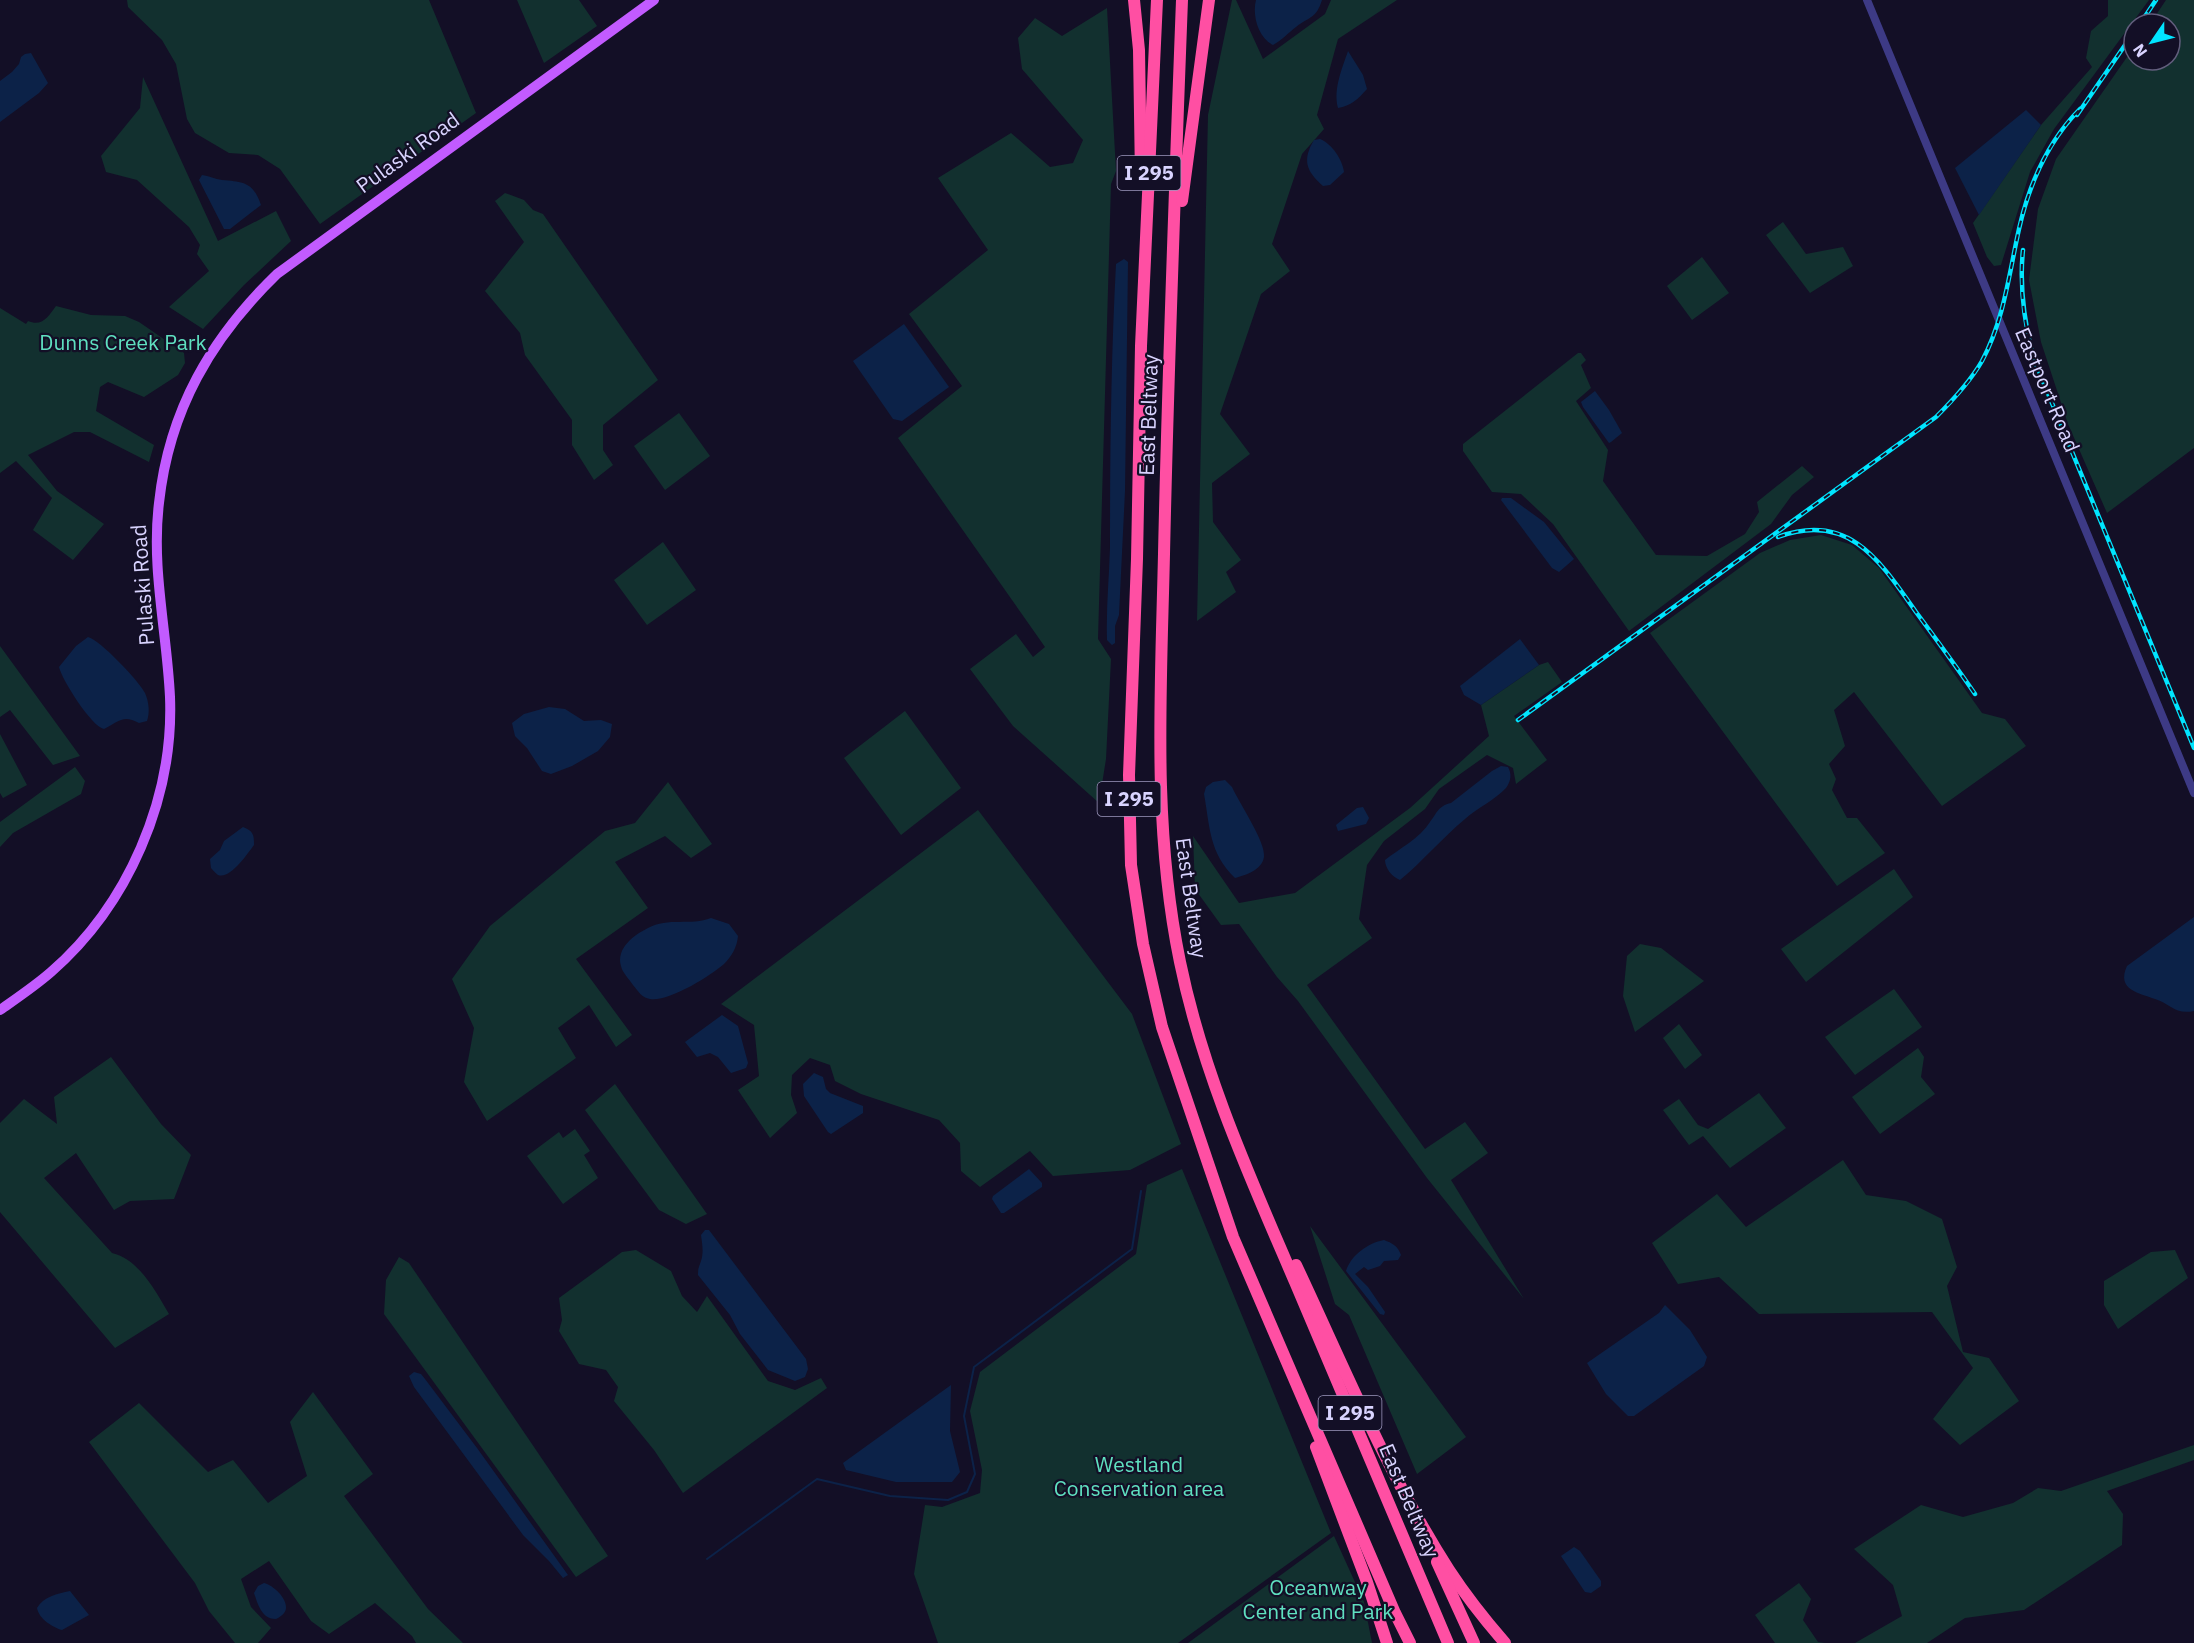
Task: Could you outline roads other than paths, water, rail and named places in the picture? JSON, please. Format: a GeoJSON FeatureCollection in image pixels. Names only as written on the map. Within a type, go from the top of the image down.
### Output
{"type":"FeatureCollection","features":[{"type":"Feature","properties":{"kind":"highway"},"geometry":{"type":"LineString","coordinates":[[1134,0],[1139,50],[1141,346]]}},
{"type":"Feature","properties":{"kind":"highway","name":"East Beltway"},"geometry":{"type":"LineString","coordinates":[[1156,0],[1141,346],[1137,559],[1129,775],[1131,865],[1143,944],[1162,1027],[1233,1237],[1408,1643]]}},
{"type":"Feature","properties":{"kind":"highway","name":"East Beltway"},"geometry":{"type":"LineString","coordinates":[[1182,0],[1160,744],[1162,836],[1168,902],[1192,1013],[1217,1095],[1448,1643]]}},
{"type":"Feature","properties":{"kind":"highway"},"geometry":{"type":"LineString","coordinates":[[1173,273],[1209,0]]}},
{"type":"Feature","properties":{"kind":"highway"},"geometry":{"type":"LineString","coordinates":[[1253,1184],[1291,1254],[1474,1643]]}},
{"type":"Feature","properties":{"kind":"highway"},"geometry":{"type":"LineString","coordinates":[[1233,1237],[1333,1492],[1387,1643]]}},
{"type":"Feature","properties":{"kind":"highway"},"geometry":{"type":"LineString","coordinates":[[1397,1478],[1450,1572],[1505,1643]]}},
{"type":"Feature","properties":{"kind":"main road","name":"Pulaski Road"},"geometry":{"type":"LineString","coordinates":[[0,1010],[52,972],[82,940],[108,906],[129,872],[148,833],[167,757],[170,729],[168,672],[156,553],[160,491],[169,449],[184,404],[217,343],[247,304],[285,268],[654,0]]}},
{"type":"Feature","properties":{"kind":"street","name":"Eastport Road"},"geometry":{"type":"LineString","coordinates":[[1867,0],[2194,793]]}},
{"type":"Feature","properties":{"kind":"water"},"geometry":{"type":"Polygon","coordinates":[[[1256,0],[1322,0],[1315,14],[1273,45],[1263,37],[1257,26],[1256,0]]]}},
{"type":"Feature","properties":{"kind":"water"},"geometry":{"type":"Polygon","coordinates":[[[1348,51],[1363,75],[1367,89],[1347,106],[1338,108],[1337,86],[1348,51]]]}},
{"type":"Feature","properties":{"kind":"water"},"geometry":{"type":"Polygon","coordinates":[[[31,53],[48,83],[39,93],[0,122],[0,81],[19,64],[21,57],[31,53]]]}},
{"type":"Feature","properties":{"kind":"water"},"geometry":{"type":"Polygon","coordinates":[[[2026,110],[2041,125],[1979,215],[1955,168],[2026,110]]]}},
{"type":"Feature","properties":{"kind":"water"},"geometry":{"type":"Polygon","coordinates":[[[1320,139],[1336,152],[1344,172],[1330,185],[1323,186],[1310,170],[1307,159],[1314,140],[1320,139]]]}},
{"type":"Feature","properties":{"kind":"water"},"geometry":{"type":"Polygon","coordinates":[[[202,175],[247,185],[255,192],[261,205],[230,229],[224,229],[199,180],[202,175]]]}},
{"type":"Feature","properties":{"kind":"water"},"geometry":{"type":"Polygon","coordinates":[[[1124,259],[1128,262],[1125,491],[1119,615],[1115,626],[1115,643],[1112,645],[1107,640],[1107,605],[1113,335],[1116,264],[1124,259]]]}},
{"type":"Feature","properties":{"kind":"water"},"geometry":{"type":"Polygon","coordinates":[[[904,324],[949,387],[902,421],[893,419],[853,361],[904,324]]]}},
{"type":"Feature","properties":{"kind":"water"},"geometry":{"type":"Polygon","coordinates":[[[1595,391],[1622,433],[1609,443],[1581,402],[1595,391]]]}},
{"type":"Feature","properties":{"kind":"water"},"geometry":{"type":"Polygon","coordinates":[[[1511,498],[1544,522],[1574,559],[1559,572],[1552,568],[1501,500],[1511,498]]]}},
{"type":"Feature","properties":{"kind":"water"},"geometry":{"type":"Polygon","coordinates":[[[88,637],[110,653],[141,687],[148,704],[147,721],[139,723],[125,719],[104,729],[92,720],[78,702],[59,667],[76,646],[88,637]]]}},
{"type":"Feature","properties":{"kind":"water"},"geometry":{"type":"Polygon","coordinates":[[[1520,639],[1539,665],[1481,705],[1464,695],[1460,686],[1520,639]]]}},
{"type":"Feature","properties":{"kind":"water"},"geometry":{"type":"Polygon","coordinates":[[[549,707],[565,709],[584,721],[601,720],[612,724],[610,737],[598,751],[572,766],[551,774],[542,771],[527,748],[515,736],[512,723],[524,714],[549,707]]]}},
{"type":"Feature","properties":{"kind":"water"},"geometry":{"type":"Polygon","coordinates":[[[1501,766],[1508,767],[1510,772],[1510,780],[1506,788],[1457,826],[1400,880],[1397,879],[1386,866],[1385,860],[1421,833],[1440,808],[1451,803],[1501,766]]]}},
{"type":"Feature","properties":{"kind":"water"},"geometry":{"type":"Polygon","coordinates":[[[1225,780],[1232,787],[1251,822],[1261,842],[1264,857],[1257,869],[1235,878],[1226,869],[1215,849],[1204,794],[1206,787],[1213,782],[1225,780]]]}},
{"type":"Feature","properties":{"kind":"water"},"geometry":{"type":"Polygon","coordinates":[[[1363,807],[1369,818],[1366,824],[1338,831],[1336,825],[1357,808],[1363,807]]]}},
{"type":"Feature","properties":{"kind":"water"},"geometry":{"type":"Polygon","coordinates":[[[243,827],[252,833],[254,845],[233,870],[228,874],[218,875],[211,868],[210,859],[220,850],[224,841],[243,827]]]}},
{"type":"Feature","properties":{"kind":"water"},"geometry":{"type":"Polygon","coordinates":[[[2194,917],[2194,1011],[2182,1012],[2131,989],[2124,980],[2124,974],[2127,966],[2194,917]]]}},
{"type":"Feature","properties":{"kind":"water"},"geometry":{"type":"Polygon","coordinates":[[[711,918],[729,924],[738,936],[732,955],[727,961],[699,981],[668,996],[650,999],[640,994],[621,966],[621,953],[627,943],[637,934],[656,925],[711,918]]]}},
{"type":"Feature","properties":{"kind":"water"},"geometry":{"type":"Polygon","coordinates":[[[722,1015],[738,1026],[748,1063],[746,1068],[731,1073],[718,1057],[710,1053],[697,1057],[685,1042],[722,1015]]]}},
{"type":"Feature","properties":{"kind":"water"},"geometry":{"type":"Polygon","coordinates":[[[814,1073],[823,1077],[826,1089],[830,1093],[863,1106],[863,1113],[831,1134],[804,1096],[803,1084],[814,1073]]]}},
{"type":"Feature","properties":{"kind":"water"},"geometry":{"type":"Polygon","coordinates":[[[1029,1169],[1042,1183],[1042,1187],[1001,1213],[992,1199],[993,1196],[1029,1169]]]}},
{"type":"Feature","properties":{"kind":"water"},"geometry":{"type":"Polygon","coordinates":[[[705,1230],[709,1230],[806,1359],[808,1369],[805,1377],[795,1381],[768,1370],[740,1334],[730,1315],[698,1275],[702,1254],[701,1235],[705,1230]]]}},
{"type":"Feature","properties":{"kind":"water"},"geometry":{"type":"Polygon","coordinates":[[[1384,1240],[1398,1249],[1401,1255],[1398,1260],[1384,1261],[1380,1266],[1368,1270],[1364,1267],[1355,1274],[1368,1287],[1385,1312],[1384,1315],[1380,1314],[1346,1271],[1348,1265],[1361,1251],[1384,1240]]]}},
{"type":"Feature","properties":{"kind":"water"},"geometry":{"type":"Polygon","coordinates":[[[1665,1305],[1690,1330],[1707,1357],[1704,1366],[1634,1416],[1628,1416],[1606,1394],[1587,1363],[1659,1313],[1665,1305]]]}},
{"type":"Feature","properties":{"kind":"water"},"geometry":{"type":"Polygon","coordinates":[[[414,1372],[421,1374],[425,1379],[568,1575],[563,1578],[523,1535],[414,1387],[409,1376],[414,1372]]]}},
{"type":"Feature","properties":{"kind":"water"},"geometry":{"type":"Polygon","coordinates":[[[951,1385],[950,1431],[960,1472],[952,1482],[896,1482],[846,1470],[843,1463],[951,1385]]]}},
{"type":"Feature","properties":{"kind":"water"},"geometry":{"type":"Polygon","coordinates":[[[1574,1547],[1580,1551],[1601,1581],[1601,1586],[1591,1593],[1585,1592],[1561,1556],[1574,1547]]]}},
{"type":"Feature","properties":{"kind":"water"},"geometry":{"type":"Polygon","coordinates":[[[264,1583],[279,1592],[286,1604],[285,1612],[276,1619],[264,1614],[254,1593],[258,1586],[264,1583]]]}},
{"type":"Feature","properties":{"kind":"water"},"geometry":{"type":"Polygon","coordinates":[[[70,1591],[89,1615],[62,1630],[46,1622],[40,1616],[37,1608],[47,1598],[70,1591]]]}},
{"type":"Feature","properties":{"kind":"waterway"},"geometry":{"type":"LineString","coordinates":[[707,1559],[817,1479],[890,1496],[948,1500],[967,1492],[975,1474],[964,1416],[974,1367],[1132,1249],[1141,1191]]}},
{"type":"Feature","properties":{"kind":"railway"},"geometry":{"type":"LineString","coordinates":[[2148,12],[2156,0]]}},
{"type":"Feature","properties":{"kind":"railway"},"geometry":{"type":"LineString","coordinates":[[2077,115],[2122,49]]}},
{"type":"Feature","properties":{"kind":"railway"},"geometry":{"type":"LineString","coordinates":[[1518,720],[1936,417],[1955,397],[1982,361],[1996,329],[2023,213],[2034,180],[2058,135],[2080,109]]}},
{"type":"Feature","properties":{"kind":"railway"},"geometry":{"type":"LineString","coordinates":[[2023,250],[2023,304],[2033,357],[2194,748]]}},
{"type":"Feature","properties":{"kind":"railway"},"geometry":{"type":"LineString","coordinates":[[1778,537],[1803,531],[1824,531],[1843,536],[1860,546],[1889,575],[1975,694]]}},
{"type":"Feature","properties":{"kind":"park label","name":"Dunns Creek Park"},"geometry":{"type":"Point","coordinates":[123,343]}},
{"type":"Feature","properties":{"kind":"park label","name":"Westland Conservation area"},"geometry":{"type":"Point","coordinates":[1139,1477]}},
{"type":"Feature","properties":{"kind":"park label","name":"Oceanway Center and Park"},"geometry":{"type":"Point","coordinates":[1318,1600]}}]}
